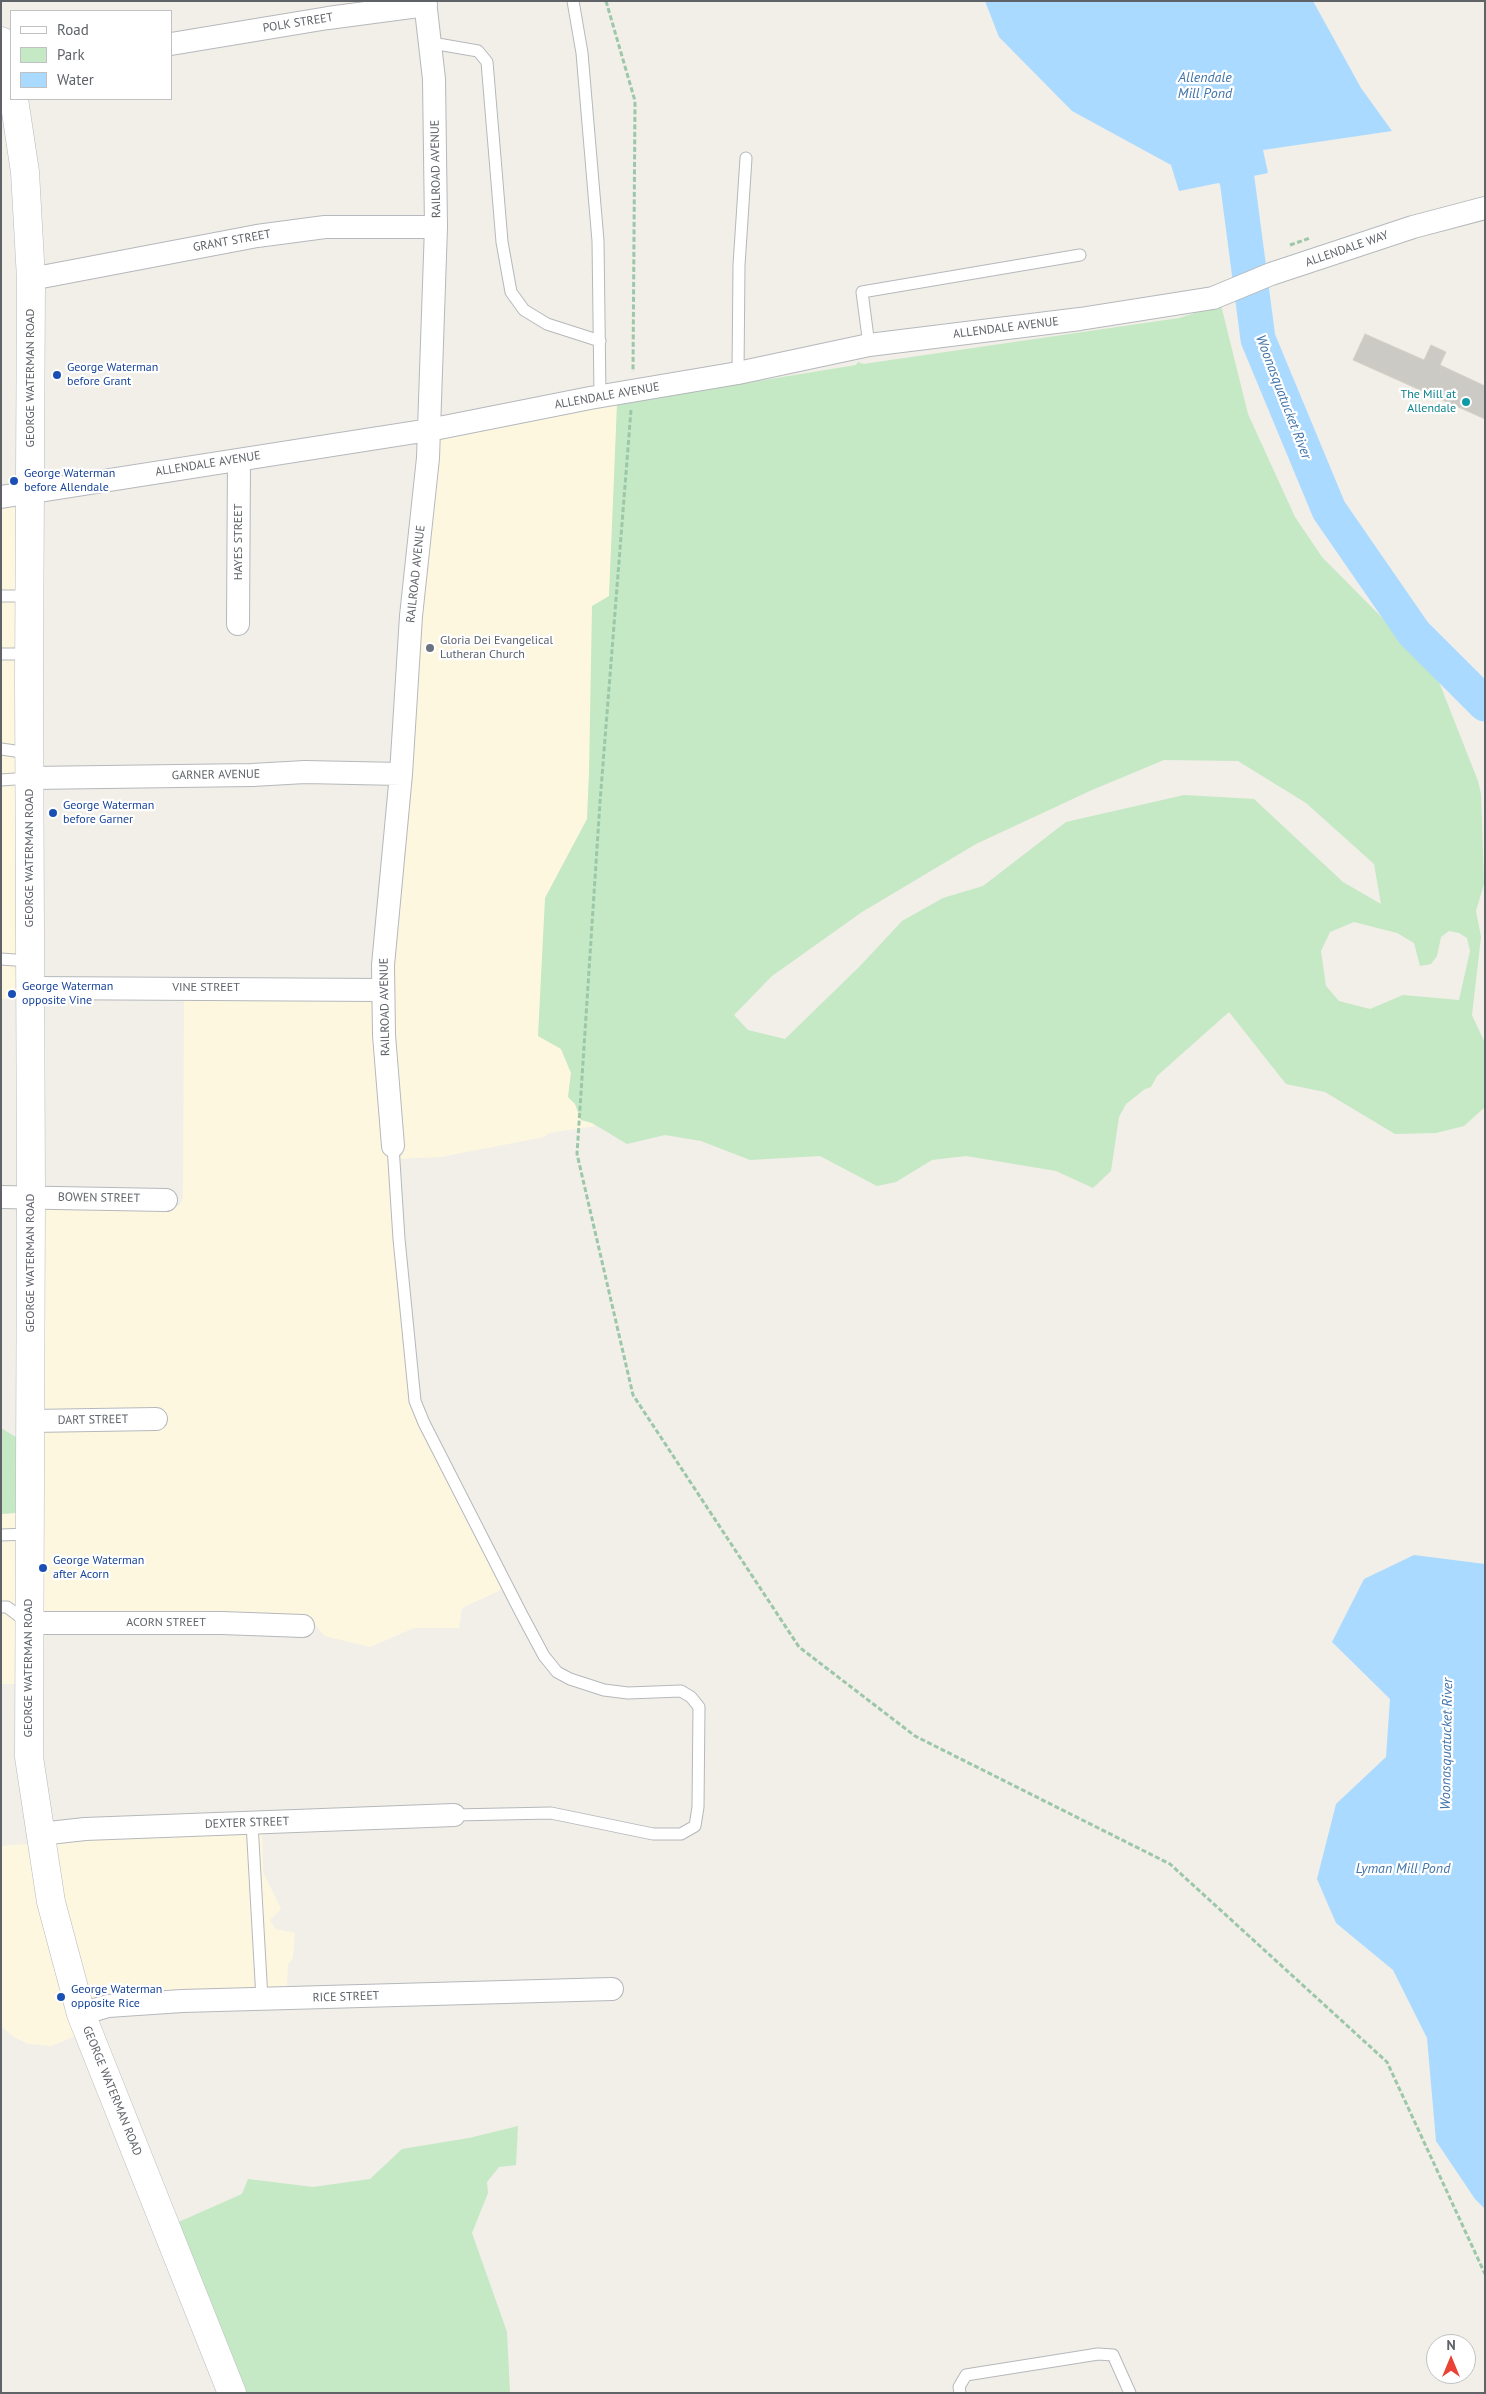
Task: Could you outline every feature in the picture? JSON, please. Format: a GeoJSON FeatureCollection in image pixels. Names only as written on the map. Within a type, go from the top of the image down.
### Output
{"type":"FeatureCollection","features":[{"type":"Feature","properties":{"kind":"main road","name":"GEORGE WATERMAN ROAD"},"geometry":{"type":"LineString","coordinates":[[1,41],[10,75]]}},
{"type":"Feature","properties":{"kind":"main road","name":"GEORGE WATERMAN ROAD"},"geometry":{"type":"LineString","coordinates":[[15,100],[25,172],[31,279],[29,654],[31,1421],[29,1757],[51,1902],[82,2014],[232,2393]]}},
{"type":"Feature","properties":{"kind":"street","name":"RAILROAD AVENUE"},"geometry":{"type":"LineString","coordinates":[[393,1146],[382,990],[401,774],[411,616],[429,430],[436,227],[437,168],[432,43],[425,3]]}},
{"type":"Feature","properties":{"kind":"street","name":"POLK STREET"},"geometry":{"type":"LineString","coordinates":[[172,44],[425,3]]}},
{"type":"Feature","properties":{"kind":"street","name":"ALLENDALE WAY"},"geometry":{"type":"LineString","coordinates":[[1213,298],[1271,274],[1391,234],[1485,208]]}},
{"type":"Feature","properties":{"kind":"street","name":"GRANT STREET"},"geometry":{"type":"LineString","coordinates":[[31,279],[258,236],[325,228],[436,227]]}},
{"type":"Feature","properties":{"kind":"street","name":"ALLENDALE AVENUE"},"geometry":{"type":"LineString","coordinates":[[1,497],[429,430],[600,396],[738,373],[869,345],[1080,319],[1213,298]]}},
{"type":"Feature","properties":{"kind":"street","name":"HAYES STREET"},"geometry":{"type":"LineString","coordinates":[[238,624],[239,460]]}},
{"type":"Feature","properties":{"kind":"street","name":"GARNER AVENUE"},"geometry":{"type":"LineString","coordinates":[[30,766],[252,775],[304,772],[401,774]]}},
{"type":"Feature","properties":{"kind":"street","name":"VINE STREET"},"geometry":{"type":"LineString","coordinates":[[29,988],[382,990]]}},
{"type":"Feature","properties":{"kind":"street","name":"BOWEN STREET"},"geometry":{"type":"LineString","coordinates":[[1,1197],[31,1196],[166,1200]]}},
{"type":"Feature","properties":{"kind":"street","name":"DART STREET"},"geometry":{"type":"LineString","coordinates":[[31,1421],[156,1419]]}},
{"type":"Feature","properties":{"kind":"street","name":"ACORN STREET"},"geometry":{"type":"LineString","coordinates":[[29,1623],[222,1623],[303,1626]]}},
{"type":"Feature","properties":{"kind":"street","name":"DEXTER STREET"},"geometry":{"type":"LineString","coordinates":[[40,1834],[85,1829],[454,1815]]}},
{"type":"Feature","properties":{"kind":"street","name":"RICE STREET"},"geometry":{"type":"LineString","coordinates":[[82,2014],[108,2006],[182,2001],[612,1989]]}},
{"type":"Feature","properties":{"kind":"lane"},"geometry":{"type":"LineString","coordinates":[[573,1],[582,53],[598,241],[600,396]]}},
{"type":"Feature","properties":{"kind":"lane"},"geometry":{"type":"LineString","coordinates":[[432,43],[478,51],[487,62],[502,242],[511,292],[524,310],[547,324],[600,341]]}},
{"type":"Feature","properties":{"kind":"lane"},"geometry":{"type":"LineString","coordinates":[[738,373],[739,265],[746,158]]}},
{"type":"Feature","properties":{"kind":"lane"},"geometry":{"type":"LineString","coordinates":[[869,345],[862,292],[1080,255]]}},
{"type":"Feature","properties":{"kind":"lane"},"geometry":{"type":"LineString","coordinates":[[1,596],[30,596]]}},
{"type":"Feature","properties":{"kind":"lane"},"geometry":{"type":"LineString","coordinates":[[1,654],[29,654]]}},
{"type":"Feature","properties":{"kind":"lane"},"geometry":{"type":"LineString","coordinates":[[1,749],[30,766]]}},
{"type":"Feature","properties":{"kind":"lane"},"geometry":{"type":"LineString","coordinates":[[1,780],[30,766]]}},
{"type":"Feature","properties":{"kind":"lane"},"geometry":{"type":"LineString","coordinates":[[1,959],[30,961]]}},
{"type":"Feature","properties":{"kind":"lane"},"geometry":{"type":"LineString","coordinates":[[393,1146],[400,1248],[415,1401],[470,1516],[544,1656],[557,1672],[570,1679],[604,1690],[628,1693],[681,1691],[691,1697],[699,1707],[698,1807],[695,1826],[681,1834],[653,1834],[551,1813],[454,1815]]}},
{"type":"Feature","properties":{"kind":"lane"},"geometry":{"type":"LineString","coordinates":[[1,1534],[30,1534]]}},
{"type":"Feature","properties":{"kind":"lane"},"geometry":{"type":"LineString","coordinates":[[1,1607],[7,1607],[29,1623]]}},
{"type":"Feature","properties":{"kind":"lane"},"geometry":{"type":"LineString","coordinates":[[252,1823],[262,1999]]}},
{"type":"Feature","properties":{"kind":"lane"},"geometry":{"type":"LineString","coordinates":[[960,2393],[959,2387],[966,2375],[1098,2354],[1113,2355],[1130,2393]]}},
{"type":"Feature","properties":{"kind":"path"},"geometry":{"type":"LineString","coordinates":[[606,1],[635,101],[633,391],[600,802],[577,1154],[633,1395],[799,1647],[915,1736],[1170,1864],[1387,2062],[1485,2274]]}},
{"type":"Feature","properties":{"kind":"shaded area"},"geometry":{"type":"Polygon","coordinates":[[[617,404],[613,539],[609,597],[589,773],[587,819],[545,898],[561,1049],[571,1073],[568,1097],[575,1104],[581,1120],[592,1123],[595,1126],[549,1133],[544,1137],[441,1157],[397,1159],[416,1401],[507,1587],[462,1608],[459,1628],[414,1628],[370,1647],[325,1636],[312,1621],[37,1620],[28,1684],[1,1684],[1,1514],[30,1512],[38,1203],[179,1206],[183,1198],[184,996],[379,996],[432,435],[617,404]]]}},
{"type":"Feature","properties":{"kind":"shaded area"},"geometry":{"type":"Polygon","coordinates":[[[24,503],[28,998],[1,999],[1,507],[24,503]]]}},
{"type":"Feature","properties":{"kind":"shaded area"},"geometry":{"type":"Polygon","coordinates":[[[259,1831],[262,1834],[263,1872],[281,1909],[270,1920],[275,1929],[295,1933],[293,1958],[288,1964],[286,2003],[85,2013],[84,2032],[52,2046],[28,2044],[14,2037],[1,2026],[1,1846],[38,1843],[43,1836],[259,1831]]]}},
{"type":"Feature","properties":{"kind":"green space"},"geometry":{"type":"Polygon","coordinates":[[[1221,305],[1248,414],[1295,517],[1322,557],[1413,649],[1439,682],[1478,781],[1481,794],[1484,884],[1476,911],[1481,937],[1472,1015],[1485,1043],[1485,1107],[1464,1126],[1436,1133],[1395,1134],[1325,1092],[1286,1084],[1229,1012],[1157,1076],[1151,1087],[1145,1089],[1126,1104],[1119,1117],[1111,1171],[1093,1188],[1056,1171],[966,1156],[932,1160],[896,1182],[877,1186],[820,1156],[750,1160],[701,1141],[665,1135],[627,1144],[592,1123],[581,1120],[575,1104],[568,1097],[571,1073],[561,1049],[538,1036],[545,898],[587,819],[592,606],[609,596],[617,404],[856,365],[858,362],[863,364],[1179,318],[1221,305]],[[1164,760],[1092,790],[976,844],[862,912],[772,976],[734,1015],[748,1030],[785,1039],[860,966],[902,921],[943,898],[983,886],[1066,822],[1184,795],[1254,799],[1343,882],[1381,904],[1374,864],[1306,803],[1238,761],[1164,760]],[[1354,922],[1330,932],[1321,951],[1326,986],[1339,1001],[1370,1009],[1403,995],[1459,1000],[1470,951],[1467,938],[1459,933],[1449,931],[1441,937],[1437,956],[1431,964],[1420,966],[1414,943],[1397,933],[1354,922]]]}},
{"type":"Feature","properties":{"kind":"green space"},"geometry":{"type":"Polygon","coordinates":[[[1,1428],[29,1445],[30,1512],[1,1514],[1,1428]]]}},
{"type":"Feature","properties":{"kind":"green space"},"geometry":{"type":"Polygon","coordinates":[[[518,2126],[516,2165],[499,2167],[487,2182],[488,2193],[472,2233],[507,2332],[510,2393],[233,2393],[174,2224],[242,2194],[248,2179],[313,2187],[370,2179],[402,2149],[469,2138],[518,2126]]]}},
{"type":"Feature","properties":{"kind":"water","name":"Allendale Mill Pond"},"geometry":{"type":"Polygon","coordinates":[[[985,1],[1313,1],[1361,88],[1392,131],[1263,150],[1268,173],[1179,191],[1171,165],[1072,111],[999,37],[985,1]]]}},
{"type":"Feature","properties":{"kind":"water","name":"Lyman Mill Pond"},"geometry":{"type":"Polygon","coordinates":[[[1414,1555],[1485,1564],[1485,2209],[1475,2199],[1436,2141],[1427,2038],[1393,1970],[1336,1923],[1317,1879],[1336,1804],[1386,1757],[1390,1699],[1332,1642],[1364,1579],[1414,1555]]]}},
{"type":"Feature","properties":{"kind":"building","name":"The Mill at Allendale"},"geometry":{"type":"Polygon","coordinates":[[[1365,334],[1424,360],[1431,345],[1446,352],[1440,365],[1485,386],[1485,419],[1353,360],[1365,334]]]}},
{"type":"Feature","properties":{"kind":"waterway","name":"Woonasquatucket River"},"geometry":{"type":"LineString","coordinates":[[1212,139],[1237,179],[1258,339],[1329,510],[1414,633],[1485,704]]}},
{"type":"Feature","properties":{"kind":"place","name":"George Waterman before Grant"},"geometry":{"type":"Point","coordinates":[57,375]}},
{"type":"Feature","properties":{"kind":"place","name":"The Mill at Allendale"},"geometry":{"type":"Point","coordinates":[1466,402]}},
{"type":"Feature","properties":{"kind":"place","name":"George Waterman before Allendale"},"geometry":{"type":"Point","coordinates":[14,481]}},
{"type":"Feature","properties":{"kind":"place","name":"Gloria Dei Evangelical Lutheran Church"},"geometry":{"type":"Point","coordinates":[430,648]}},
{"type":"Feature","properties":{"kind":"place","name":"George Waterman before Garner"},"geometry":{"type":"Point","coordinates":[53,813]}},
{"type":"Feature","properties":{"kind":"place","name":"George Waterman opposite Vine"},"geometry":{"type":"Point","coordinates":[12,994]}},
{"type":"Feature","properties":{"kind":"place","name":"George Waterman after Acorn"},"geometry":{"type":"Point","coordinates":[43,1568]}},
{"type":"Feature","properties":{"kind":"place","name":"George Waterman opposite Rice"},"geometry":{"type":"Point","coordinates":[61,1997]}}]}
